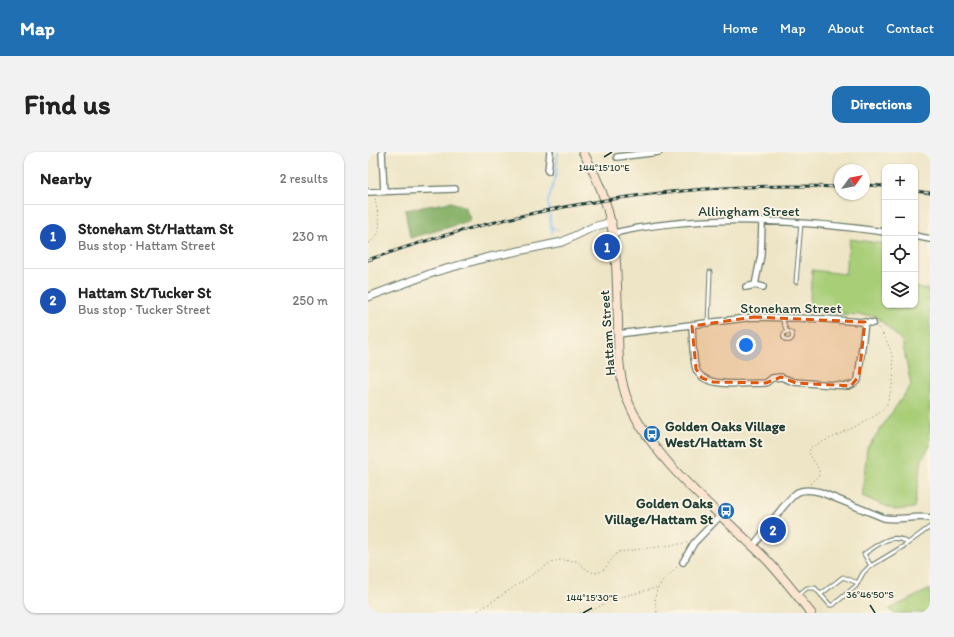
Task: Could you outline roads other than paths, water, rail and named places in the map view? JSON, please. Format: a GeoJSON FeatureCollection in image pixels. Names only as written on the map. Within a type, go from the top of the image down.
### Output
{"type":"FeatureCollection","features":[{"type":"Feature","properties":{"kind":"main road","name":"Hattam Street"},"geometry":{"type":"LineString","coordinates":[[583,152],[603,191],[612,222],[614,233],[618,334],[623,383],[626,396],[637,419],[648,438],[667,462],[753,546],[811,613]]}},
{"type":"Feature","properties":{"kind":"street"},"geometry":{"type":"LineString","coordinates":[[382,152],[384,192]]}},
{"type":"Feature","properties":{"kind":"street"},"geometry":{"type":"LineString","coordinates":[[548,171],[550,152]]}},
{"type":"Feature","properties":{"kind":"street"},"geometry":{"type":"LineString","coordinates":[[617,157],[659,152]]}},
{"type":"Feature","properties":{"kind":"street"},"geometry":{"type":"LineString","coordinates":[[368,192],[455,189]]}},
{"type":"Feature","properties":{"kind":"street"},"geometry":{"type":"LineString","coordinates":[[368,297],[456,266],[501,254],[562,242],[593,227],[612,222]]}},
{"type":"Feature","properties":{"kind":"street","name":"Allingham Street"},"geometry":{"type":"LineString","coordinates":[[614,233],[660,226],[720,222],[801,223],[882,232]]}},
{"type":"Feature","properties":{"kind":"street"},"geometry":{"type":"LineString","coordinates":[[755,285],[761,255],[762,222]]}},
{"type":"Feature","properties":{"kind":"street"},"geometry":{"type":"LineString","coordinates":[[918,237],[930,239]]}},
{"type":"Feature","properties":{"kind":"street"},"geometry":{"type":"LineString","coordinates":[[746,287],[755,285],[763,287]]}},
{"type":"Feature","properties":{"kind":"street","name":"Stoneham Street"},"geometry":{"type":"LineString","coordinates":[[618,334],[754,318],[873,323]]}},
{"type":"Feature","properties":{"kind":"street"},"geometry":{"type":"LineString","coordinates":[[692,326],[695,366],[702,378],[713,382],[766,383],[772,378],[781,377],[796,383],[848,386],[854,384],[859,376],[865,322]]}},
{"type":"Feature","properties":{"kind":"street"},"geometry":{"type":"LineString","coordinates":[[753,546],[791,498],[804,490],[820,492],[884,518],[896,519],[918,516],[930,518]]}},
{"type":"Feature","properties":{"kind":"street"},"geometry":{"type":"LineString","coordinates":[[683,562],[694,543],[721,515]]}},
{"type":"Feature","properties":{"kind":"street"},"geometry":{"type":"LineString","coordinates":[[687,543],[694,543]]}},
{"type":"Feature","properties":{"kind":"lane"},"geometry":{"type":"LineString","coordinates":[[796,282],[801,223]]}},
{"type":"Feature","properties":{"kind":"lane"},"geometry":{"type":"LineString","coordinates":[[708,324],[710,272]]}},
{"type":"Feature","properties":{"kind":"lane"},"geometry":{"type":"LineString","coordinates":[[782,318],[787,332]]}},
{"type":"Feature","properties":{"kind":"lane"},"geometry":{"type":"LineString","coordinates":[[797,596],[810,588],[815,588],[832,606],[858,583],[863,573],[871,566],[908,543],[930,527]]}},
{"type":"Feature","properties":{"kind":"lane"},"geometry":{"type":"LineString","coordinates":[[871,566],[864,554],[894,537],[903,539],[908,543]]}},
{"type":"Feature","properties":{"kind":"lane"},"geometry":{"type":"LineString","coordinates":[[821,594],[843,577],[858,583]]}},
{"type":"Feature","properties":{"kind":"waterway"},"geometry":{"type":"LineString","coordinates":[[552,233],[548,202],[556,175],[558,152]]}},
{"type":"Feature","properties":{"kind":"waterway"},"geometry":{"type":"LineString","coordinates":[[552,228],[559,230]]}},
{"type":"Feature","properties":{"kind":"railway"},"geometry":{"type":"LineString","coordinates":[[870,185],[882,186]]}},
{"type":"Feature","properties":{"kind":"railway"},"geometry":{"type":"LineString","coordinates":[[368,260],[425,241],[483,225],[601,201],[660,193],[720,188],[780,186],[834,187]]}},
{"type":"Feature","properties":{"kind":"railway"},"geometry":{"type":"LineString","coordinates":[[918,191],[930,193]]}},
{"type":"Feature","properties":{"kind":"place","name":"Stoneham St/Hattam St"},"geometry":{"type":"Point","coordinates":[607,247]}},
{"type":"Feature","properties":{"kind":"place","name":"Golden Oaks Village West/Hattam St"},"geometry":{"type":"Point","coordinates":[652,434]}},
{"type":"Feature","properties":{"kind":"place","name":"Golden Oaks Village/Hattam St"},"geometry":{"type":"Point","coordinates":[726,511]}},
{"type":"Feature","properties":{"kind":"place","name":"Hattam St/Tucker St"},"geometry":{"type":"Point","coordinates":[773,530]}}]}
